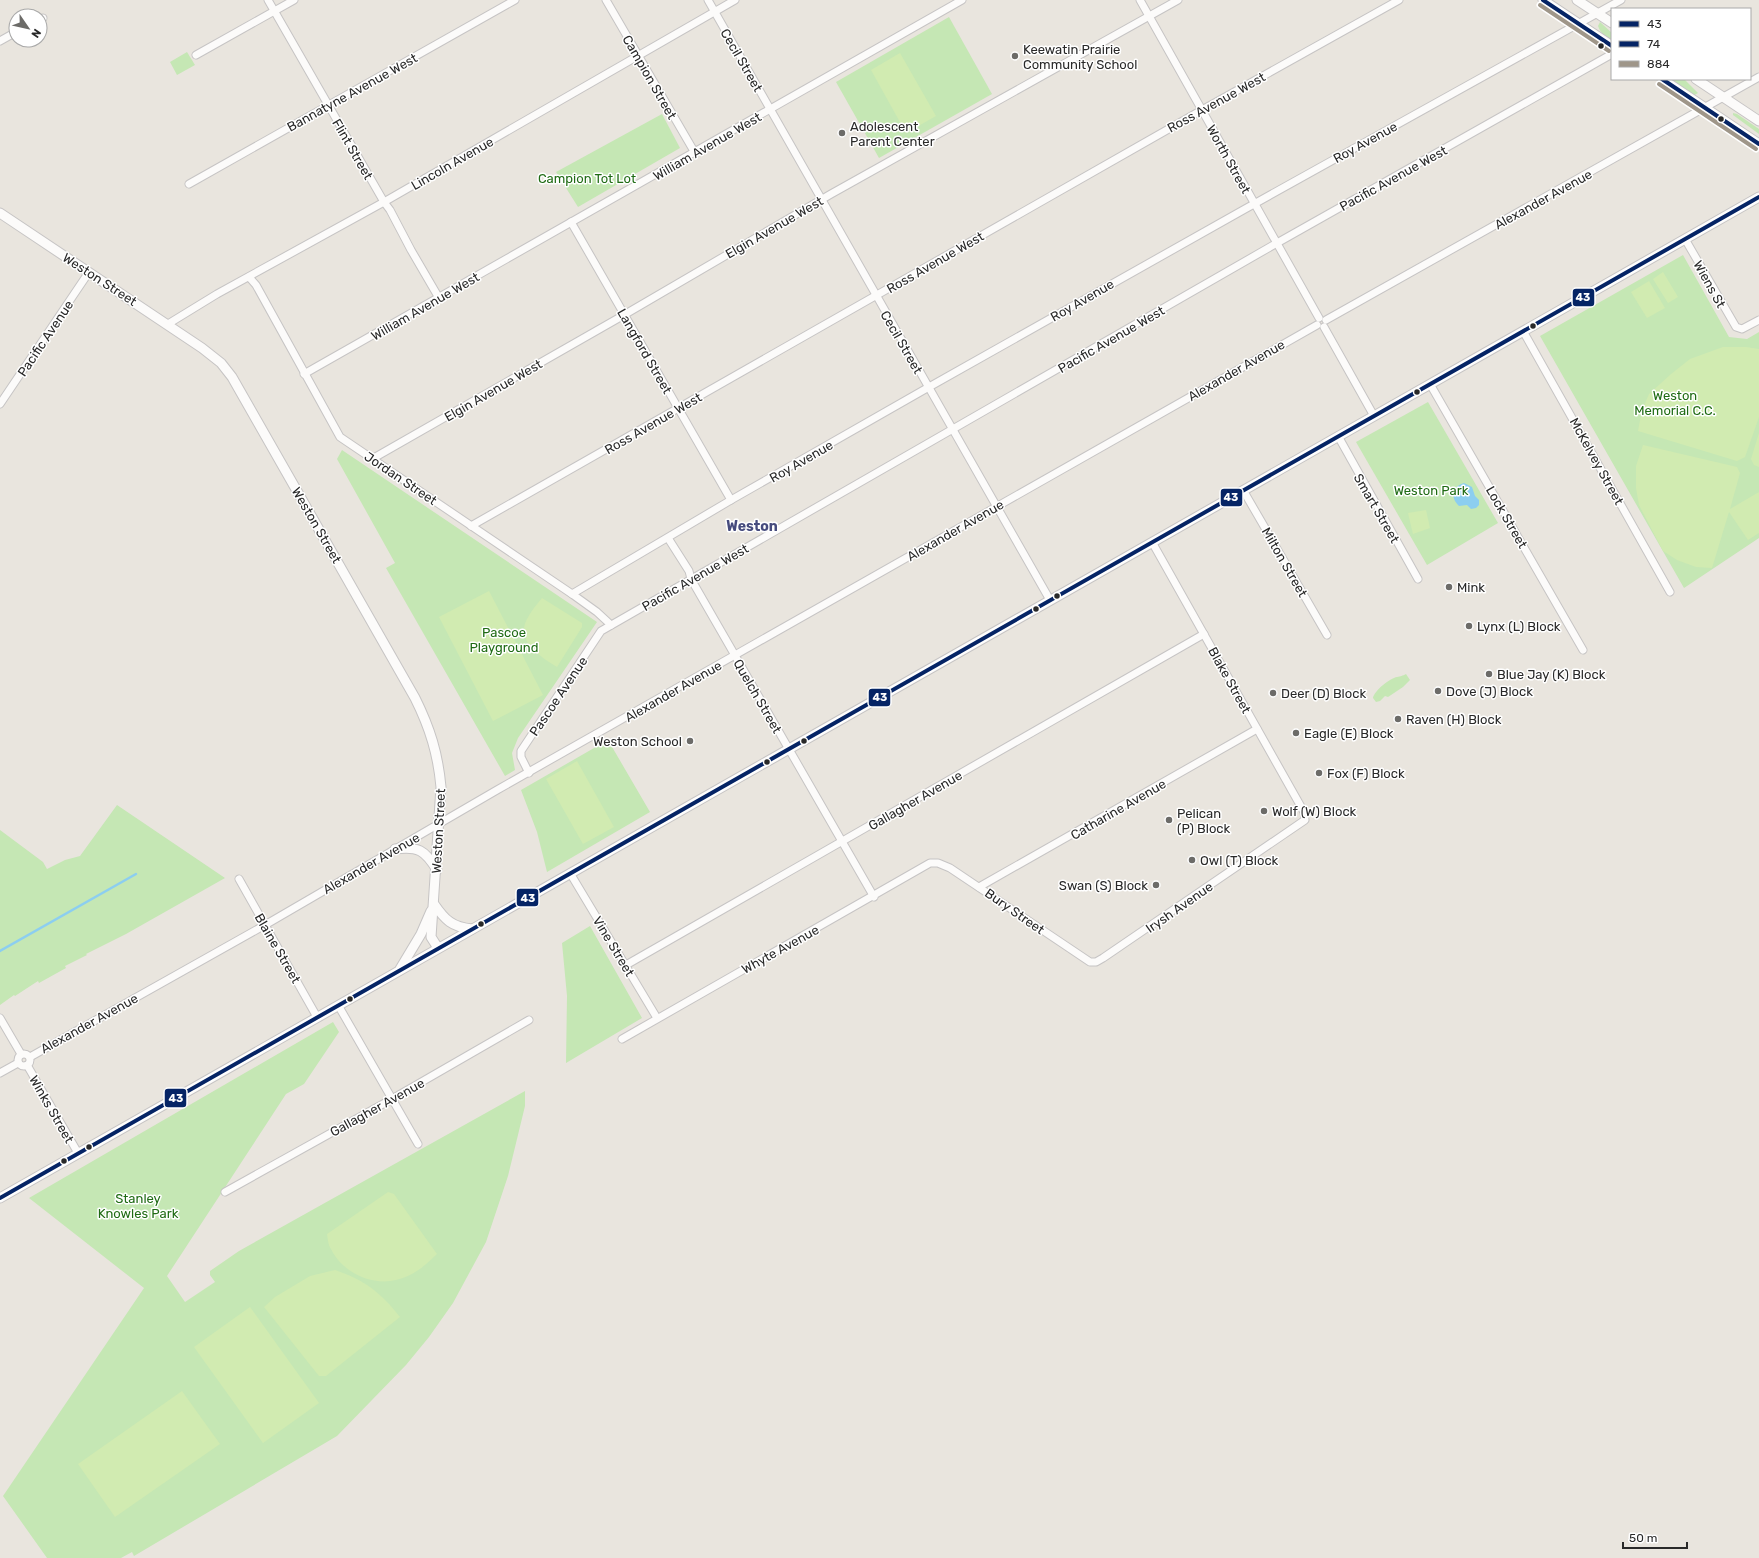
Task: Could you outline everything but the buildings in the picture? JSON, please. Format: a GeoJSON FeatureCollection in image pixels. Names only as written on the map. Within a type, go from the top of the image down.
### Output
{"type":"FeatureCollection","features":[{"type":"Feature","properties":{"kind":"main road"},"geometry":{"type":"LineString","coordinates":[[1544,0],[1611,45]]}},
{"type":"Feature","properties":{"kind":"main road"},"geometry":{"type":"LineString","coordinates":[[1577,0],[1611,22]]}},
{"type":"Feature","properties":{"kind":"main road"},"geometry":{"type":"LineString","coordinates":[[1664,80],[1759,144]]}},
{"type":"Feature","properties":{"kind":"main road"},"geometry":{"type":"LineString","coordinates":[[1698,80],[1759,121]]}},
{"type":"Feature","properties":{"kind":"main road"},"geometry":{"type":"LineString","coordinates":[[0,1198],[472,928],[1759,197]]}},
{"type":"Feature","properties":{"kind":"main road","name":"Weston Street"},"geometry":{"type":"LineString","coordinates":[[0,213],[168,324],[212,355],[221,363],[232,377],[415,698],[429,727],[439,763],[441,787],[437,870],[431,937],[438,948]]}},
{"type":"Feature","properties":{"kind":"main road"},"geometry":{"type":"LineString","coordinates":[[395,849],[409,847],[419,850],[427,856],[437,870]]}},
{"type":"Feature","properties":{"kind":"main road"},"geometry":{"type":"LineString","coordinates":[[399,970],[421,934],[434,904],[448,922],[458,926],[472,928]]}},
{"type":"Feature","properties":{"kind":"street","name":"Flint Street"},"geometry":{"type":"LineString","coordinates":[[268,0],[390,210],[439,298]]}},
{"type":"Feature","properties":{"kind":"street"},"geometry":{"type":"LineString","coordinates":[[196,55],[294,0]]}},
{"type":"Feature","properties":{"kind":"street","name":"Bannatyne Avenue West"},"geometry":{"type":"LineString","coordinates":[[189,184],[515,0]]}},
{"type":"Feature","properties":{"kind":"street","name":"Campion Street"},"geometry":{"type":"LineString","coordinates":[[606,0],[695,153]]}},
{"type":"Feature","properties":{"kind":"street","name":"Cecil Street"},"geometry":{"type":"LineString","coordinates":[[708,0],[1050,600]]}},
{"type":"Feature","properties":{"kind":"street","name":"Lincoln Avenue"},"geometry":{"type":"LineString","coordinates":[[168,324],[218,294],[384,202],[735,0]]}},
{"type":"Feature","properties":{"kind":"street","name":"William Avenue West"},"geometry":{"type":"LineString","coordinates":[[304,374],[771,110],[962,0]]}},
{"type":"Feature","properties":{"kind":"street","name":"Worth Street"},"geometry":{"type":"LineString","coordinates":[[1140,0],[1374,416]]}},
{"type":"Feature","properties":{"kind":"street","name":"Elgin Avenue West"},"geometry":{"type":"LineString","coordinates":[[372,459],[624,315],[822,199],[1178,0]]}},
{"type":"Feature","properties":{"kind":"street","name":"Ross Avenue West"},"geometry":{"type":"LineString","coordinates":[[471,526],[1202,110],[1399,0]]}},
{"type":"Feature","properties":{"kind":"street"},"geometry":{"type":"LineString","coordinates":[[1597,14],[1621,0]]}},
{"type":"Feature","properties":{"kind":"street","name":"Roy Avenue"},"geometry":{"type":"LineString","coordinates":[[572,594],[731,500],[1254,203],[1597,14]]}},
{"type":"Feature","properties":{"kind":"street","name":"Pacific Avenue West"},"geometry":{"type":"LineString","coordinates":[[611,625],[1277,243],[1611,55]]}},
{"type":"Feature","properties":{"kind":"street","name":"Alexander Avenue"},"geometry":{"type":"LineString","coordinates":[[30,1057],[265,925],[395,849],[996,506],[1759,77]]}},
{"type":"Feature","properties":{"kind":"street","name":"Langford Street"},"geometry":{"type":"LineString","coordinates":[[571,222],[731,500]]}},
{"type":"Feature","properties":{"kind":"street","name":"Wiens St"},"geometry":{"type":"LineString","coordinates":[[1685,239],[1736,328],[1742,329],[1759,320]]}},
{"type":"Feature","properties":{"kind":"street","name":"Pacific Avenue"},"geometry":{"type":"LineString","coordinates":[[0,404],[89,272]]}},
{"type":"Feature","properties":{"kind":"street","name":"Jordan Street"},"geometry":{"type":"LineString","coordinates":[[249,277],[256,285],[340,437],[572,594],[597,612],[611,625]]}},
{"type":"Feature","properties":{"kind":"street","name":"McKelvey Street"},"geometry":{"type":"LineString","coordinates":[[1523,331],[1670,592]]}},
{"type":"Feature","properties":{"kind":"street","name":"Lock Street"},"geometry":{"type":"LineString","coordinates":[[1430,384],[1583,650]]}},
{"type":"Feature","properties":{"kind":"street","name":"Smart Street"},"geometry":{"type":"LineString","coordinates":[[1338,436],[1418,579]]}},
{"type":"Feature","properties":{"kind":"street","name":"Milton Street"},"geometry":{"type":"LineString","coordinates":[[1243,490],[1326,634]]}},
{"type":"Feature","properties":{"kind":"street","name":"Quelch Street"},"geometry":{"type":"LineString","coordinates":[[668,538],[688,571],[690,579],[874,897]]}},
{"type":"Feature","properties":{"kind":"street","name":"Blake Street"},"geometry":{"type":"LineString","coordinates":[[1152,542],[1304,812],[1305,820]]}},
{"type":"Feature","properties":{"kind":"street","name":"Pascoe Avenue"},"geometry":{"type":"LineString","coordinates":[[528,773],[521,757],[522,751],[602,631],[611,625]]}},
{"type":"Feature","properties":{"kind":"street","name":"Gallagher Avenue"},"geometry":{"type":"LineString","coordinates":[[626,965],[1204,634]]}},
{"type":"Feature","properties":{"kind":"street","name":"Catharine Avenue"},"geometry":{"type":"LineString","coordinates":[[979,887],[1257,730]]}},
{"type":"Feature","properties":{"kind":"street","name":"Irysh Avenue"},"geometry":{"type":"LineString","coordinates":[[1090,962],[1096,962],[1103,958],[1305,820]]}},
{"type":"Feature","properties":{"kind":"street","name":"Whyte Avenue"},"geometry":{"type":"LineString","coordinates":[[622,1038],[874,897],[930,863],[938,863]]}},
{"type":"Feature","properties":{"kind":"street","name":"Bury Street"},"geometry":{"type":"LineString","coordinates":[[938,863],[950,868],[1090,962]]}},
{"type":"Feature","properties":{"kind":"street","name":"Vine Street"},"geometry":{"type":"LineString","coordinates":[[570,873],[657,1018]]}},
{"type":"Feature","properties":{"kind":"street","name":"Blaine Street"},"geometry":{"type":"LineString","coordinates":[[239,880],[317,1017]]}},
{"type":"Feature","properties":{"kind":"street"},"geometry":{"type":"LineString","coordinates":[[338,1005],[418,1144]]}},
{"type":"Feature","properties":{"kind":"street"},"geometry":{"type":"LineString","coordinates":[[0,1018],[21,1054],[25,1054],[30,1057],[30,1063],[27,1066],[21,1066],[18,1063]]}},
{"type":"Feature","properties":{"kind":"street","name":"Gallagher Avenue"},"geometry":{"type":"LineString","coordinates":[[225,1192],[392,1099],[529,1020]]}},
{"type":"Feature","properties":{"kind":"street"},"geometry":{"type":"LineString","coordinates":[[0,1074],[18,1063],[18,1059],[21,1054]]}},
{"type":"Feature","properties":{"kind":"street","name":"Winks Street"},"geometry":{"type":"LineString","coordinates":[[27,1066],[78,1153]]}},
{"type":"Feature","properties":{"kind":"green space"},"geometry":{"type":"Polygon","coordinates":[[[949,17],[992,94],[879,158],[836,82],[949,17]]]}},
{"type":"Feature","properties":{"kind":"green space"},"geometry":{"type":"Polygon","coordinates":[[[1600,22],[1611,32],[1611,40],[1605,37],[1598,26],[1600,22]]]}},
{"type":"Feature","properties":{"kind":"green space"},"geometry":{"type":"Polygon","coordinates":[[[187,52],[195,65],[177,75],[170,62],[187,52]]]}},
{"type":"Feature","properties":{"kind":"green space"},"geometry":{"type":"Polygon","coordinates":[[[900,53],[936,116],[906,133],[871,70],[900,53]]]}},
{"type":"Feature","properties":{"kind":"green space"},"geometry":{"type":"Polygon","coordinates":[[[1669,80],[1685,80],[1698,93],[1693,96],[1669,80]]]}},
{"type":"Feature","properties":{"kind":"green space"},"geometry":{"type":"Polygon","coordinates":[[[1733,113],[1737,114],[1759,129],[1759,134],[1733,115],[1733,113]]]}},
{"type":"Feature","properties":{"kind":"green space","name":"Campion Tot Lot"},"geometry":{"type":"Polygon","coordinates":[[[662,114],[680,148],[578,207],[556,172],[662,114]]]}},
{"type":"Feature","properties":{"kind":"green space","name":"Weston Memorial C.C."},"geometry":{"type":"Polygon","coordinates":[[[1683,255],[1729,337],[1747,339],[1759,332],[1759,538],[1684,588],[1540,336],[1683,255]]]}},
{"type":"Feature","properties":{"kind":"green space"},"geometry":{"type":"Polygon","coordinates":[[[1663,272],[1678,297],[1668,303],[1653,279],[1663,272]]]}},
{"type":"Feature","properties":{"kind":"green space"},"geometry":{"type":"Polygon","coordinates":[[[1649,281],[1665,308],[1647,318],[1631,292],[1649,281]]]}},
{"type":"Feature","properties":{"kind":"green space"},"geometry":{"type":"Polygon","coordinates":[[[1723,347],[1746,347],[1759,349],[1759,417],[1745,457],[1737,461],[1638,431],[1642,410],[1649,394],[1690,359],[1723,347]]]}},
{"type":"Feature","properties":{"kind":"green space","name":"Weston Park"},"geometry":{"type":"Polygon","coordinates":[[[1428,402],[1498,523],[1427,565],[1356,442],[1428,402]]]}},
{"type":"Feature","properties":{"kind":"green space"},"geometry":{"type":"Polygon","coordinates":[[[1759,433],[1759,467],[1754,465],[1751,459],[1759,433]]]}},
{"type":"Feature","properties":{"kind":"green space"},"geometry":{"type":"Polygon","coordinates":[[[1643,445],[1737,467],[1740,473],[1730,509],[1759,492],[1759,533],[1748,540],[1729,512],[1712,568],[1696,567],[1677,560],[1663,551],[1639,505],[1636,488],[1636,466],[1643,445]]]}},
{"type":"Feature","properties":{"kind":"green space","name":"Pascoe Playground"},"geometry":{"type":"Polygon","coordinates":[[[342,450],[597,622],[518,738],[512,753],[515,770],[505,776],[386,568],[395,563],[337,459],[342,450]]]}},
{"type":"Feature","properties":{"kind":"green space"},"geometry":{"type":"Polygon","coordinates":[[[1426,510],[1430,528],[1413,534],[1408,513],[1426,510]]]}},
{"type":"Feature","properties":{"kind":"green space"},"geometry":{"type":"Polygon","coordinates":[[[489,591],[543,695],[493,721],[439,617],[489,591]]]}},
{"type":"Feature","properties":{"kind":"green space"},"geometry":{"type":"Polygon","coordinates":[[[542,598],[582,623],[582,627],[557,667],[532,648],[524,634],[524,627],[527,619],[542,598]]]}},
{"type":"Feature","properties":{"kind":"green space"},"geometry":{"type":"Polygon","coordinates":[[[1406,674],[1410,680],[1403,687],[1388,697],[1385,696],[1380,701],[1376,702],[1373,698],[1374,695],[1383,685],[1394,678],[1406,674]]]}},
{"type":"Feature","properties":{"kind":"green space"},"geometry":{"type":"Polygon","coordinates":[[[608,740],[650,812],[547,872],[537,832],[521,790],[608,740]]]}},
{"type":"Feature","properties":{"kind":"green space"},"geometry":{"type":"Polygon","coordinates":[[[577,761],[614,827],[583,844],[546,779],[577,761]]]}},
{"type":"Feature","properties":{"kind":"green space"},"geometry":{"type":"Polygon","coordinates":[[[117,805],[225,878],[126,934],[86,954],[87,955],[65,966],[66,968],[39,983],[38,981],[0,1005],[0,830],[43,862],[47,869],[65,860],[80,856],[117,805]]]}},
{"type":"Feature","properties":{"kind":"green space"},"geometry":{"type":"Polygon","coordinates":[[[590,926],[642,1018],[566,1063],[567,996],[562,943],[590,926]]]}},
{"type":"Feature","properties":{"kind":"green space","name":"Stanley Knowles Park"},"geometry":{"type":"Polygon","coordinates":[[[333,1022],[339,1032],[304,1084],[286,1094],[167,1276],[185,1302],[215,1282],[210,1275],[210,1271],[239,1251],[525,1091],[525,1106],[508,1176],[486,1242],[453,1303],[429,1337],[406,1365],[337,1436],[134,1556],[132,1552],[121,1558],[47,1558],[3,1496],[144,1288],[29,1198],[333,1022]]]}},
{"type":"Feature","properties":{"kind":"green space"},"geometry":{"type":"Polygon","coordinates":[[[388,1192],[394,1194],[437,1254],[408,1276],[396,1280],[377,1281],[358,1275],[342,1264],[330,1247],[327,1234],[388,1192]]]}},
{"type":"Feature","properties":{"kind":"green space"},"geometry":{"type":"Polygon","coordinates":[[[335,1270],[355,1278],[372,1288],[400,1317],[326,1376],[319,1376],[264,1307],[275,1297],[310,1276],[335,1270]]]}},
{"type":"Feature","properties":{"kind":"green space"},"geometry":{"type":"Polygon","coordinates":[[[250,1307],[319,1403],[263,1443],[194,1347],[250,1307]]]}},
{"type":"Feature","properties":{"kind":"green space"},"geometry":{"type":"Polygon","coordinates":[[[182,1391],[220,1444],[115,1517],[78,1464],[182,1391]]]}},
{"type":"Feature","properties":{"kind":"water"},"geometry":{"type":"Polygon","coordinates":[[[1464,483],[1472,487],[1475,496],[1479,500],[1479,505],[1476,508],[1471,509],[1467,505],[1459,506],[1454,499],[1453,496],[1455,490],[1464,483]]]}},
{"type":"Feature","properties":{"kind":"waterway"},"geometry":{"type":"LineString","coordinates":[[0,951],[136,874]]}},
{"type":"Feature","properties":{"kind":"transit line","name":"74"},"geometry":{"type":"LineString","coordinates":[[1543,0],[1611,45]]}},
{"type":"Feature","properties":{"kind":"transit line","name":"884"},"geometry":{"type":"LineString","coordinates":[[1540,5],[1609,51]]}},
{"type":"Feature","properties":{"kind":"transit line","name":"74"},"geometry":{"type":"LineString","coordinates":[[1663,80],[1759,144]]}},
{"type":"Feature","properties":{"kind":"transit line","name":"884"},"geometry":{"type":"LineString","coordinates":[[1659,84],[1756,149]]}},
{"type":"Feature","properties":{"kind":"transit line","name":"43"},"geometry":{"type":"LineString","coordinates":[[0,1198],[1759,197]]}},
{"type":"Feature","properties":{"kind":"place","name":"Keewatin Prairie Community School"},"geometry":{"type":"Point","coordinates":[1015,56]}},
{"type":"Feature","properties":{"kind":"place","name":"Adolescent Parent Center"},"geometry":{"type":"Point","coordinates":[842,133]}},
{"type":"Feature","properties":{"kind":"place","name":"Mink"},"geometry":{"type":"Point","coordinates":[1449,587]}},
{"type":"Feature","properties":{"kind":"place","name":"Lynx (L) Block"},"geometry":{"type":"Point","coordinates":[1469,626]}},
{"type":"Feature","properties":{"kind":"place","name":"Blue Jay (K) Block"},"geometry":{"type":"Point","coordinates":[1489,674]}},
{"type":"Feature","properties":{"kind":"place","name":"Dove (J) Block"},"geometry":{"type":"Point","coordinates":[1438,691]}},
{"type":"Feature","properties":{"kind":"place","name":"Deer (D) Block"},"geometry":{"type":"Point","coordinates":[1273,693]}},
{"type":"Feature","properties":{"kind":"place","name":"Raven (H) Block"},"geometry":{"type":"Point","coordinates":[1398,719]}},
{"type":"Feature","properties":{"kind":"place","name":"Eagle (E) Block"},"geometry":{"type":"Point","coordinates":[1296,733]}},
{"type":"Feature","properties":{"kind":"place","name":"Weston School"},"geometry":{"type":"Point","coordinates":[690,741]}},
{"type":"Feature","properties":{"kind":"place","name":"Fox (F) Block"},"geometry":{"type":"Point","coordinates":[1319,773]}},
{"type":"Feature","properties":{"kind":"place","name":"Wolf (W) Block"},"geometry":{"type":"Point","coordinates":[1264,811]}},
{"type":"Feature","properties":{"kind":"place","name":"Pelican (P) Block"},"geometry":{"type":"Point","coordinates":[1169,820]}},
{"type":"Feature","properties":{"kind":"place","name":"Owl (T) Block"},"geometry":{"type":"Point","coordinates":[1192,860]}},
{"type":"Feature","properties":{"kind":"place","name":"Swan (S) Block"},"geometry":{"type":"Point","coordinates":[1156,885]}},
{"type":"Feature","properties":{"kind":"district","name":"Weston"},"geometry":{"type":"Point","coordinates":[752,526]}}]}
